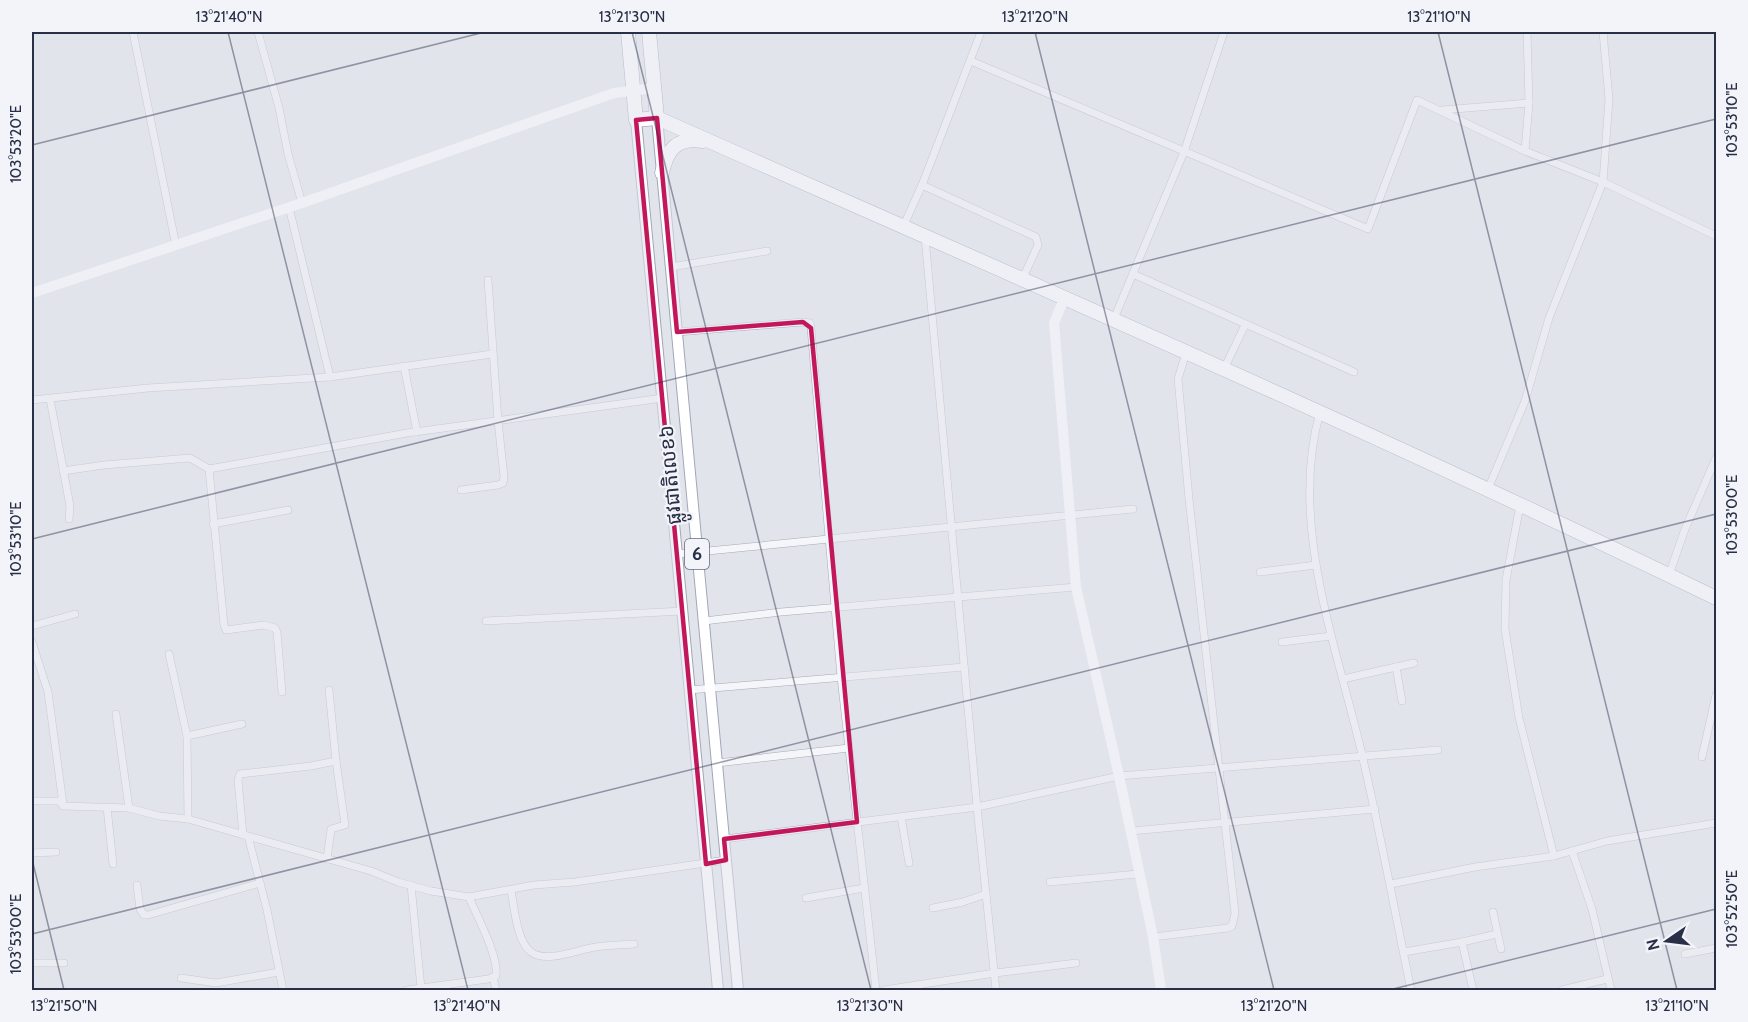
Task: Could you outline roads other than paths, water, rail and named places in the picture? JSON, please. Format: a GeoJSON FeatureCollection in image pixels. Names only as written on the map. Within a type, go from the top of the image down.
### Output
{"type":"FeatureCollection","features":[{"type":"Feature","properties":{"kind":"highway","name":"ផ្លូវជាតិលេខ៦"},"geometry":{"type":"LineString","coordinates":[[628,32],[636,120]]}},
{"type":"Feature","properties":{"kind":"highway","name":"ផ្លូវជាតិលេខ៦"},"geometry":{"type":"LineString","coordinates":[[649,32],[657,118]]}},
{"type":"Feature","properties":{"kind":"highway"},"geometry":{"type":"LineString","coordinates":[[636,120],[657,118],[716,143],[1320,412],[1716,598]]}},
{"type":"Feature","properties":{"kind":"highway"},"geometry":{"type":"LineString","coordinates":[[662,173],[666,156],[673,147],[693,140],[716,143]]}},
{"type":"Feature","properties":{"kind":"main road"},"geometry":{"type":"LineString","coordinates":[[32,293],[176,246],[614,93],[654,88]]}},
{"type":"Feature","properties":{"kind":"main road","name":"ផ្លូវជាតិលេខ៦"},"geometry":{"type":"LineString","coordinates":[[657,118],[738,990]]}},
{"type":"Feature","properties":{"kind":"main road","name":"ផ្លូវជាតិលេខ៦"},"geometry":{"type":"LineString","coordinates":[[636,120],[718,990]]}},
{"type":"Feature","properties":{"kind":"main road"},"geometry":{"type":"LineString","coordinates":[[1064,299],[1054,323],[1076,587],[1131,831],[1138,874],[1153,937],[1161,990]]}},
{"type":"Feature","properties":{"kind":"street"},"geometry":{"type":"LineString","coordinates":[[133,32],[176,246]]}},
{"type":"Feature","properties":{"kind":"street"},"geometry":{"type":"LineString","coordinates":[[258,32],[302,202]]}},
{"type":"Feature","properties":{"kind":"street"},"geometry":{"type":"LineString","coordinates":[[903,227],[922,185],[981,32]]}},
{"type":"Feature","properties":{"kind":"street"},"geometry":{"type":"LineString","coordinates":[[1113,321],[1184,152],[1224,32]]}},
{"type":"Feature","properties":{"kind":"street"},"geometry":{"type":"LineString","coordinates":[[1525,150],[1529,103],[1527,32]]}},
{"type":"Feature","properties":{"kind":"street"},"geometry":{"type":"LineString","coordinates":[[1488,489],[1525,401],[1549,318],[1603,182],[1609,99],[1603,32]]}},
{"type":"Feature","properties":{"kind":"street"},"geometry":{"type":"LineString","coordinates":[[971,61],[1368,229],[1417,100],[1525,150],[1603,182],[1716,236]]}},
{"type":"Feature","properties":{"kind":"street"},"geometry":{"type":"LineString","coordinates":[[1439,110],[1529,103]]}},
{"type":"Feature","properties":{"kind":"street"},"geometry":{"type":"LineString","coordinates":[[922,185],[1036,237],[1038,245],[1022,280]]}},
{"type":"Feature","properties":{"kind":"street"},"geometry":{"type":"LineString","coordinates":[[289,207],[330,377]]}},
{"type":"Feature","properties":{"kind":"street"},"geometry":{"type":"LineString","coordinates":[[925,237],[996,990]]}},
{"type":"Feature","properties":{"kind":"street"},"geometry":{"type":"LineString","coordinates":[[670,267],[767,251]]}},
{"type":"Feature","properties":{"kind":"street"},"geometry":{"type":"LineString","coordinates":[[1133,274],[1354,372]]}},
{"type":"Feature","properties":{"kind":"street"},"geometry":{"type":"LineString","coordinates":[[461,490],[503,483],[504,477],[492,354],[488,280]]}},
{"type":"Feature","properties":{"kind":"street"},"geometry":{"type":"LineString","coordinates":[[676,332],[810,323],[841,677],[876,990]]}},
{"type":"Feature","properties":{"kind":"street"},"geometry":{"type":"LineString","coordinates":[[1224,369],[1245,325]]}},
{"type":"Feature","properties":{"kind":"street"},"geometry":{"type":"LineString","coordinates":[[1153,937],[1232,927],[1234,912],[1189,499],[1179,379],[1186,352]]}},
{"type":"Feature","properties":{"kind":"street"},"geometry":{"type":"LineString","coordinates":[[32,400],[148,388],[330,377],[492,354]]}},
{"type":"Feature","properties":{"kind":"street"},"geometry":{"type":"LineString","coordinates":[[404,366],[417,432]]}},
{"type":"Feature","properties":{"kind":"street"},"geometry":{"type":"LineString","coordinates":[[63,471],[190,458],[209,469],[417,432],[663,398]]}},
{"type":"Feature","properties":{"kind":"street"},"geometry":{"type":"LineString","coordinates":[[50,399],[70,506],[69,519]]}},
{"type":"Feature","properties":{"kind":"street"},"geometry":{"type":"LineString","coordinates":[[1320,412],[1312,440],[1311,513],[1316,565],[1331,636],[1375,809],[1411,990]]}},
{"type":"Feature","properties":{"kind":"street"},"geometry":{"type":"LineString","coordinates":[[1669,575],[1685,529],[1716,458]]}},
{"type":"Feature","properties":{"kind":"street"},"geometry":{"type":"LineString","coordinates":[[209,469],[224,625],[226,630],[264,625],[275,628],[282,692]]}},
{"type":"Feature","properties":{"kind":"street"},"geometry":{"type":"LineString","coordinates":[[1520,504],[1506,580],[1505,628],[1519,718],[1554,856]]}},
{"type":"Feature","properties":{"kind":"street"},"geometry":{"type":"LineString","coordinates":[[677,554],[1133,509]]}},
{"type":"Feature","properties":{"kind":"street"},"geometry":{"type":"LineString","coordinates":[[213,524],[288,510]]}},
{"type":"Feature","properties":{"kind":"street"},"geometry":{"type":"LineString","coordinates":[[1260,573],[1316,565]]}},
{"type":"Feature","properties":{"kind":"street"},"geometry":{"type":"LineString","coordinates":[[704,621],[781,612],[1076,587]]}},
{"type":"Feature","properties":{"kind":"street"},"geometry":{"type":"LineString","coordinates":[[486,621],[683,611]]}},
{"type":"Feature","properties":{"kind":"street"},"geometry":{"type":"LineString","coordinates":[[32,626],[75,614]]}},
{"type":"Feature","properties":{"kind":"street"},"geometry":{"type":"LineString","coordinates":[[1282,642],[1331,636]]}},
{"type":"Feature","properties":{"kind":"street"},"geometry":{"type":"LineString","coordinates":[[32,642],[48,692],[63,806]]}},
{"type":"Feature","properties":{"kind":"street"},"geometry":{"type":"LineString","coordinates":[[169,654],[187,736],[188,819]]}},
{"type":"Feature","properties":{"kind":"street"},"geometry":{"type":"LineString","coordinates":[[1343,679],[1414,663]]}},
{"type":"Feature","properties":{"kind":"street"},"geometry":{"type":"LineString","coordinates":[[1396,667],[1402,701]]}},
{"type":"Feature","properties":{"kind":"street"},"geometry":{"type":"LineString","coordinates":[[689,690],[964,668]]}},
{"type":"Feature","properties":{"kind":"street"},"geometry":{"type":"LineString","coordinates":[[327,859],[331,829],[345,825],[329,690]]}},
{"type":"Feature","properties":{"kind":"street"},"geometry":{"type":"LineString","coordinates":[[1702,757],[1716,695]]}},
{"type":"Feature","properties":{"kind":"street"},"geometry":{"type":"LineString","coordinates":[[116,714],[129,808]]}},
{"type":"Feature","properties":{"kind":"street"},"geometry":{"type":"LineString","coordinates":[[187,736],[242,724]]}},
{"type":"Feature","properties":{"kind":"street"},"geometry":{"type":"LineString","coordinates":[[717,762],[849,748]]}},
{"type":"Feature","properties":{"kind":"street"},"geometry":{"type":"LineString","coordinates":[[724,839],[977,807],[1119,776],[1438,750]]}},
{"type":"Feature","properties":{"kind":"street"},"geometry":{"type":"LineString","coordinates":[[283,990],[260,883],[245,835],[238,780],[240,774],[336,761]]}},
{"type":"Feature","properties":{"kind":"street"},"geometry":{"type":"LineString","coordinates":[[32,801],[59,801],[63,806]]}},
{"type":"Feature","properties":{"kind":"street"},"geometry":{"type":"LineString","coordinates":[[63,806],[129,808],[159,816],[188,819],[371,871],[431,891],[468,897],[534,885],[575,882],[726,860]]}},
{"type":"Feature","properties":{"kind":"street"},"geometry":{"type":"LineString","coordinates":[[107,807],[113,864]]}},
{"type":"Feature","properties":{"kind":"street"},"geometry":{"type":"LineString","coordinates":[[1131,831],[1375,809]]}},
{"type":"Feature","properties":{"kind":"street"},"geometry":{"type":"LineString","coordinates":[[901,817],[909,863]]}},
{"type":"Feature","properties":{"kind":"street"},"geometry":{"type":"LineString","coordinates":[[1391,884],[1475,867],[1554,856],[1607,841],[1716,823]]}},
{"type":"Feature","properties":{"kind":"street"},"geometry":{"type":"LineString","coordinates":[[1572,851],[1592,909],[1611,990]]}},
{"type":"Feature","properties":{"kind":"street"},"geometry":{"type":"LineString","coordinates":[[32,853],[56,852]]}},
{"type":"Feature","properties":{"kind":"street"},"geometry":{"type":"LineString","coordinates":[[1050,882],[1138,874]]}},
{"type":"Feature","properties":{"kind":"street"},"geometry":{"type":"LineString","coordinates":[[137,885],[140,909],[144,915],[148,915],[260,883]]}},
{"type":"Feature","properties":{"kind":"street"},"geometry":{"type":"LineString","coordinates":[[411,885],[421,988]]}},
{"type":"Feature","properties":{"kind":"street"},"geometry":{"type":"LineString","coordinates":[[806,898],[864,888]]}},
{"type":"Feature","properties":{"kind":"street"},"geometry":{"type":"LineString","coordinates":[[511,890],[517,925],[531,952],[544,956],[559,955],[593,947],[634,944]]}},
{"type":"Feature","properties":{"kind":"street"},"geometry":{"type":"LineString","coordinates":[[933,908],[963,902],[986,894]]}},
{"type":"Feature","properties":{"kind":"street"},"geometry":{"type":"LineString","coordinates":[[468,897],[495,962],[496,990]]}},
{"type":"Feature","properties":{"kind":"street"},"geometry":{"type":"LineString","coordinates":[[1493,912],[1501,949]]}},
{"type":"Feature","properties":{"kind":"street"},"geometry":{"type":"LineString","coordinates":[[1404,952],[1497,934]]}},
{"type":"Feature","properties":{"kind":"street"},"geometry":{"type":"LineString","coordinates":[[1462,942],[1473,990]]}},
{"type":"Feature","properties":{"kind":"street"},"geometry":{"type":"LineString","coordinates":[[1685,954],[1716,948]]}},
{"type":"Feature","properties":{"kind":"street"},"geometry":{"type":"LineString","coordinates":[[32,963],[64,963]]}},
{"type":"Feature","properties":{"kind":"street"},"geometry":{"type":"LineString","coordinates":[[884,990],[1076,963]]}},
{"type":"Feature","properties":{"kind":"street"},"geometry":{"type":"LineString","coordinates":[[181,978],[216,983],[279,972]]}},
{"type":"Feature","properties":{"kind":"street"},"geometry":{"type":"LineString","coordinates":[[407,990],[494,977]]}},
{"type":"Feature","properties":{"kind":"street"},"geometry":{"type":"LineString","coordinates":[[1562,990],[1607,980]]}}]}
